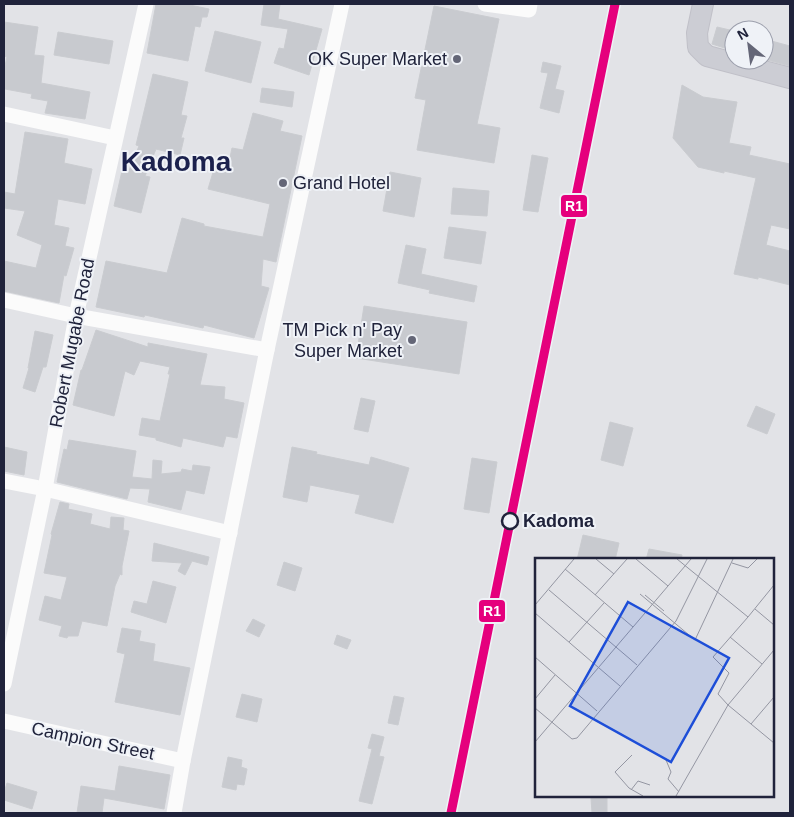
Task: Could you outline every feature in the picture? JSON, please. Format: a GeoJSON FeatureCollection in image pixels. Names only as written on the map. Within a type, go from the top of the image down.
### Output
{"type":"FeatureCollection","features":[{"type":"Feature","properties":{"kind":"main road"},"geometry":{"type":"LineString","coordinates":[[703,4],[697,33],[698,47],[707,56],[790,78]]}},
{"type":"Feature","properties":{"kind":"street","name":"Robert Mugabe Road"},"geometry":{"type":"LineString","coordinates":[[4,684],[45,489],[76,316],[146,4]]}},
{"type":"Feature","properties":{"kind":"street"},"geometry":{"type":"LineString","coordinates":[[174,813],[183,760],[267,350],[342,4]]}},
{"type":"Feature","properties":{"kind":"street"},"geometry":{"type":"LineString","coordinates":[[485,4],[530,7]]}},
{"type":"Feature","properties":{"kind":"street"},"geometry":{"type":"LineString","coordinates":[[4,114],[115,138]]}},
{"type":"Feature","properties":{"kind":"street"},"geometry":{"type":"LineString","coordinates":[[4,300],[76,316],[267,350]]}},
{"type":"Feature","properties":{"kind":"street"},"geometry":{"type":"LineString","coordinates":[[4,481],[230,533]]}},
{"type":"Feature","properties":{"kind":"street","name":"Campion Street"},"geometry":{"type":"LineString","coordinates":[[4,721],[183,760]]}},
{"type":"Feature","properties":{"kind":"building"},"geometry":{"type":"Polygon","coordinates":[[[156,4],[185,4],[209,9],[207,17],[202,17],[200,27],[195,26],[188,61],[147,53],[156,4]]]}},
{"type":"Feature","properties":{"kind":"building"},"geometry":{"type":"Polygon","coordinates":[[[264,4],[280,4],[278,19],[322,29],[309,75],[274,63],[279,48],[284,49],[288,29],[261,25],[264,4]]]}},
{"type":"Feature","properties":{"kind":"building","name":"OK Super Market"},"geometry":{"type":"Polygon","coordinates":[[[434,6],[499,19],[477,124],[500,128],[494,163],[417,150],[426,100],[415,98],[434,6]]]}},
{"type":"Feature","properties":{"kind":"building"},"geometry":{"type":"Polygon","coordinates":[[[4,22],[38,27],[34,55],[44,56],[41,83],[90,92],[85,119],[45,113],[48,101],[31,98],[32,94],[5,89],[4,70],[7,57],[4,56],[4,22]]]}},
{"type":"Feature","properties":{"kind":"building"},"geometry":{"type":"Polygon","coordinates":[[[717,27],[724,29],[724,48],[712,44],[717,27]]]}},
{"type":"Feature","properties":{"kind":"building"},"geometry":{"type":"Polygon","coordinates":[[[215,31],[261,42],[251,83],[205,71],[215,31]]]}},
{"type":"Feature","properties":{"kind":"building"},"geometry":{"type":"Polygon","coordinates":[[[58,32],[113,41],[109,64],[54,55],[58,32]]]}},
{"type":"Feature","properties":{"kind":"building"},"geometry":{"type":"Polygon","coordinates":[[[774,42],[790,46],[790,66],[774,62],[774,42]]]}},
{"type":"Feature","properties":{"kind":"building"},"geometry":{"type":"Polygon","coordinates":[[[543,62],[561,66],[555,89],[564,91],[559,113],[540,108],[548,73],[541,72],[543,62]]]}},
{"type":"Feature","properties":{"kind":"building"},"geometry":{"type":"Polygon","coordinates":[[[153,74],[188,82],[181,115],[187,116],[181,138],[184,138],[180,155],[156,149],[145,176],[150,177],[141,213],[114,206],[122,171],[128,173],[139,146],[136,145],[153,74]]]}},
{"type":"Feature","properties":{"kind":"building"},"geometry":{"type":"Polygon","coordinates":[[[682,85],[703,97],[737,102],[729,143],[751,147],[749,155],[790,164],[790,229],[771,225],[766,245],[790,251],[790,285],[758,277],[758,279],[734,274],[756,178],[698,167],[673,138],[682,85]]]}},
{"type":"Feature","properties":{"kind":"building"},"geometry":{"type":"Polygon","coordinates":[[[262,88],[294,92],[292,107],[260,102],[262,88]]]}},
{"type":"Feature","properties":{"kind":"building"},"geometry":{"type":"Polygon","coordinates":[[[253,113],[283,121],[280,131],[302,136],[276,262],[263,259],[261,286],[269,288],[254,338],[204,325],[203,328],[145,315],[144,317],[96,307],[106,261],[167,273],[182,218],[204,224],[204,226],[263,237],[270,204],[208,189],[214,169],[227,172],[232,148],[243,150],[253,113]]]}},
{"type":"Feature","properties":{"kind":"building"},"geometry":{"type":"Polygon","coordinates":[[[25,132],[68,139],[64,163],[92,169],[85,204],[58,199],[54,225],[69,228],[65,246],[74,248],[66,276],[64,275],[59,303],[4,291],[4,261],[36,268],[42,245],[17,235],[25,211],[4,208],[4,192],[15,194],[25,132]]]}},
{"type":"Feature","properties":{"kind":"building"},"geometry":{"type":"Polygon","coordinates":[[[532,155],[548,158],[538,212],[523,210],[532,155]]]}},
{"type":"Feature","properties":{"kind":"building"},"geometry":{"type":"Polygon","coordinates":[[[390,172],[421,178],[414,217],[383,211],[390,172]]]}},
{"type":"Feature","properties":{"kind":"building"},"geometry":{"type":"Polygon","coordinates":[[[453,188],[489,191],[487,216],[451,214],[453,188]]]}},
{"type":"Feature","properties":{"kind":"building"},"geometry":{"type":"Polygon","coordinates":[[[449,227],[486,232],[481,264],[444,258],[449,227]]]}},
{"type":"Feature","properties":{"kind":"building"},"geometry":{"type":"Polygon","coordinates":[[[406,245],[426,249],[421,274],[477,286],[474,302],[429,293],[430,290],[398,283],[406,245]]]}},
{"type":"Feature","properties":{"kind":"building","name":"TM Pick n' Pay Super Market"},"geometry":{"type":"Polygon","coordinates":[[[364,306],[467,322],[459,374],[356,358],[364,306]]]}},
{"type":"Feature","properties":{"kind":"building"},"geometry":{"type":"Polygon","coordinates":[[[96,330],[148,347],[148,343],[207,354],[200,385],[225,387],[224,399],[244,403],[237,438],[226,436],[223,447],[183,438],[181,447],[156,440],[156,438],[139,435],[142,418],[160,421],[170,367],[140,361],[134,375],[125,371],[114,416],[73,405],[81,370],[96,330]]]}},
{"type":"Feature","properties":{"kind":"building"},"geometry":{"type":"Polygon","coordinates":[[[35,331],[53,335],[46,367],[43,367],[35,392],[23,388],[29,368],[35,331]]]}},
{"type":"Feature","properties":{"kind":"building"},"geometry":{"type":"Polygon","coordinates":[[[361,398],[375,401],[368,432],[354,429],[361,398]]]}},
{"type":"Feature","properties":{"kind":"building"},"geometry":{"type":"Polygon","coordinates":[[[756,406],[775,414],[767,434],[747,426],[756,406]]]}},
{"type":"Feature","properties":{"kind":"building"},"geometry":{"type":"Polygon","coordinates":[[[610,422],[633,428],[623,466],[601,460],[610,422]]]}},
{"type":"Feature","properties":{"kind":"building"},"geometry":{"type":"Polygon","coordinates":[[[69,440],[136,451],[132,477],[152,479],[153,460],[162,461],[161,474],[181,472],[182,469],[192,471],[193,465],[210,467],[204,494],[186,490],[181,510],[148,502],[150,489],[130,488],[127,499],[57,482],[64,449],[67,450],[69,440]]]}},
{"type":"Feature","properties":{"kind":"building"},"geometry":{"type":"Polygon","coordinates":[[[4,447],[27,452],[24,475],[4,471],[4,447]]]}},
{"type":"Feature","properties":{"kind":"building"},"geometry":{"type":"Polygon","coordinates":[[[292,447],[369,465],[371,457],[409,468],[393,523],[355,513],[360,495],[310,485],[307,502],[283,497],[292,447]]]}},
{"type":"Feature","properties":{"kind":"building"},"geometry":{"type":"Polygon","coordinates":[[[472,458],[497,462],[489,513],[464,509],[472,458]]]}},
{"type":"Feature","properties":{"kind":"building"},"geometry":{"type":"Polygon","coordinates":[[[60,502],[69,504],[68,509],[92,514],[90,524],[110,529],[111,517],[124,518],[123,530],[129,531],[122,575],[120,574],[115,586],[107,626],[82,621],[78,636],[68,636],[67,638],[59,636],[62,626],[39,620],[45,596],[61,600],[67,577],[44,573],[51,534],[60,502]]]}},
{"type":"Feature","properties":{"kind":"building"},"geometry":{"type":"Polygon","coordinates":[[[583,535],[619,543],[615,558],[577,558],[583,535]]]}},
{"type":"Feature","properties":{"kind":"building"},"geometry":{"type":"Polygon","coordinates":[[[154,543],[209,557],[207,565],[192,561],[185,575],[178,571],[182,563],[152,561],[154,543]]]}},
{"type":"Feature","properties":{"kind":"building"},"geometry":{"type":"Polygon","coordinates":[[[649,549],[682,555],[681,558],[647,558],[649,549]]]}},
{"type":"Feature","properties":{"kind":"building"},"geometry":{"type":"Polygon","coordinates":[[[284,562],[302,568],[295,591],[277,585],[284,562]]]}},
{"type":"Feature","properties":{"kind":"building"},"geometry":{"type":"Polygon","coordinates":[[[153,581],[176,587],[166,623],[131,612],[134,601],[147,604],[153,581]]]}},
{"type":"Feature","properties":{"kind":"building"},"geometry":{"type":"Polygon","coordinates":[[[253,619],[265,625],[259,637],[246,631],[253,619]]]}},
{"type":"Feature","properties":{"kind":"building"},"geometry":{"type":"Polygon","coordinates":[[[122,628],[141,631],[139,641],[155,644],[153,661],[190,668],[180,715],[115,702],[125,654],[117,652],[122,628]]]}},
{"type":"Feature","properties":{"kind":"building"},"geometry":{"type":"Polygon","coordinates":[[[337,635],[351,640],[347,649],[334,644],[337,635]]]}},
{"type":"Feature","properties":{"kind":"building"},"geometry":{"type":"Polygon","coordinates":[[[242,694],[262,699],[257,722],[236,717],[242,694]]]}},
{"type":"Feature","properties":{"kind":"building"},"geometry":{"type":"Polygon","coordinates":[[[394,696],[404,698],[398,725],[388,723],[394,696]]]}},
{"type":"Feature","properties":{"kind":"building"},"geometry":{"type":"Polygon","coordinates":[[[372,734],[384,737],[379,756],[384,757],[372,804],[359,801],[372,749],[368,748],[372,734]]]}},
{"type":"Feature","properties":{"kind":"building"},"geometry":{"type":"Polygon","coordinates":[[[228,757],[242,760],[241,767],[247,769],[244,785],[237,784],[236,790],[222,787],[228,757]]]}},
{"type":"Feature","properties":{"kind":"building"},"geometry":{"type":"Polygon","coordinates":[[[119,766],[170,775],[164,809],[104,798],[102,813],[77,813],[81,786],[115,791],[119,766]]]}},
{"type":"Feature","properties":{"kind":"building"},"geometry":{"type":"Polygon","coordinates":[[[7,783],[37,792],[32,809],[4,800],[7,783]]]}},
{"type":"Feature","properties":{"kind":"building"},"geometry":{"type":"Polygon","coordinates":[[[591,798],[607,798],[607,813],[592,813],[591,798]]]}},
{"type":"Feature","properties":{"kind":"transit line","name":"R1"},"geometry":{"type":"LineString","coordinates":[[451,813],[615,4]]}},
{"type":"Feature","properties":{"kind":"place","name":"OK Super Market"},"geometry":{"type":"Point","coordinates":[457,59]}},
{"type":"Feature","properties":{"kind":"place","name":"Grand Hotel"},"geometry":{"type":"Point","coordinates":[283,183]}},
{"type":"Feature","properties":{"kind":"place","name":"TM Pick n' Pay Super Market"},"geometry":{"type":"Point","coordinates":[412,340]}},
{"type":"Feature","properties":{"kind":"place","name":"Kadoma"},"geometry":{"type":"Point","coordinates":[510,521]}},
{"type":"Feature","properties":{"kind":"district","name":"Kadoma"},"geometry":{"type":"Point","coordinates":[176,161]}}]}
